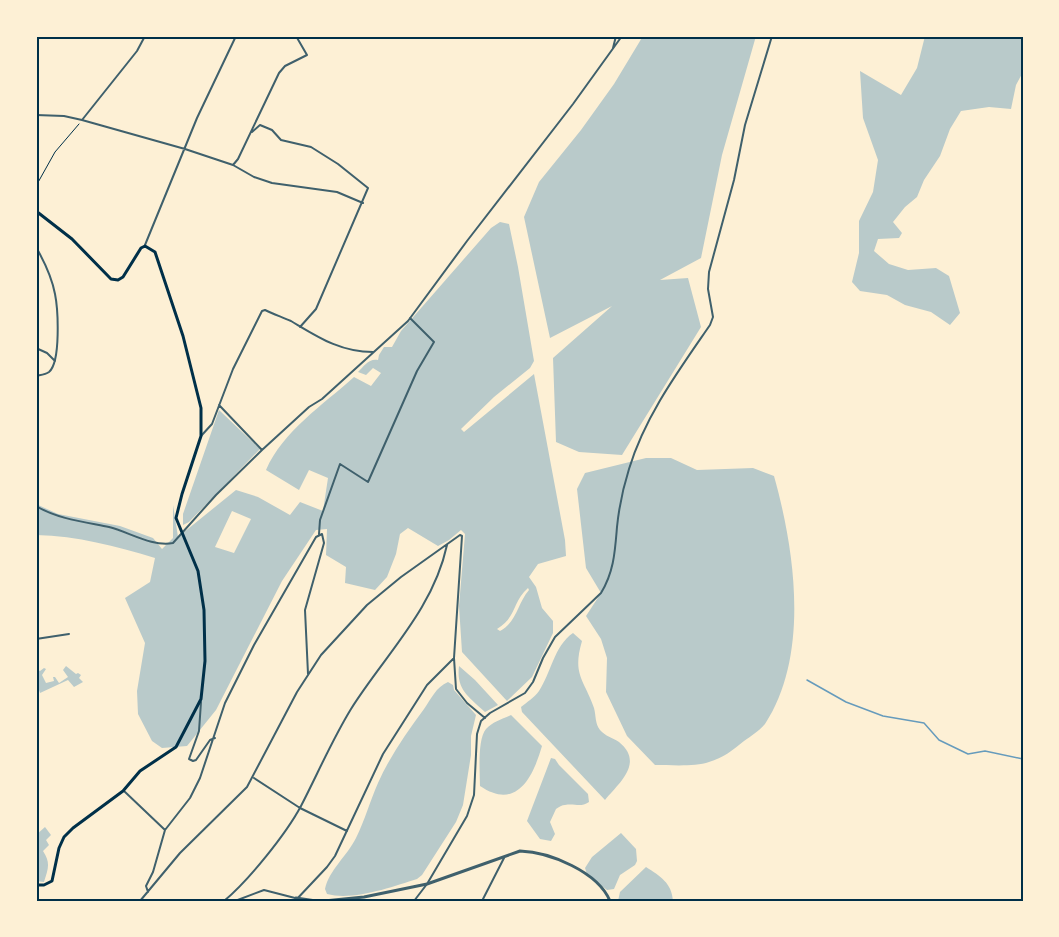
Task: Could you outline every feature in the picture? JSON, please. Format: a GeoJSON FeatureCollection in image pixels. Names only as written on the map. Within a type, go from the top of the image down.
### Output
{"type":"FeatureCollection","features":[{"type":"Feature","properties":{"kind":"main road"},"geometry":{"type":"LineString","coordinates":[[36,211],[72,239],[111,279],[118,280],[123,277],[145,246],[154,252],[157,258],[183,336],[201,408],[201,436],[177,518],[198,572],[204,610],[205,661],[201,699],[176,747],[140,771],[123,791],[73,828],[64,837],[59,848],[52,881],[49,884],[36,885]]}},
{"type":"Feature","properties":{"kind":"street"},"geometry":{"type":"LineString","coordinates":[[82,120],[137,51],[145,36]]}},
{"type":"Feature","properties":{"kind":"street"},"geometry":{"type":"LineString","coordinates":[[145,246],[197,118],[236,36]]}},
{"type":"Feature","properties":{"kind":"street"},"geometry":{"type":"LineString","coordinates":[[232,165],[238,159],[279,73],[285,66],[308,55],[296,36]]}},
{"type":"Feature","properties":{"kind":"street"},"geometry":{"type":"LineString","coordinates":[[612,51],[616,36]]}},
{"type":"Feature","properties":{"kind":"street"},"geometry":{"type":"LineString","coordinates":[[36,506],[52,514],[165,544],[173,543],[216,495],[262,450],[309,407],[322,399],[410,318],[622,36]]}},
{"type":"Feature","properties":{"kind":"street"},"geometry":{"type":"LineString","coordinates":[[414,901],[427,884],[467,816],[474,795],[477,734],[481,721],[525,693],[533,682],[555,637],[601,593],[607,584],[616,552],[620,503],[629,468],[642,433],[677,373],[710,326],[713,317],[708,289],[709,272],[734,180],[745,125],[772,36]]}},
{"type":"Feature","properties":{"kind":"street"},"geometry":{"type":"LineString","coordinates":[[36,115],[55,115],[82,120],[185,149],[232,165],[254,177],[272,183],[337,192],[363,202]]}},
{"type":"Feature","properties":{"kind":"street"},"geometry":{"type":"LineString","coordinates":[[251,133],[260,125],[272,130],[281,140],[311,147],[338,164],[368,188],[316,309],[300,327]]}},
{"type":"Feature","properties":{"kind":"street"},"geometry":{"type":"LineString","coordinates":[[36,247],[55,296],[55,361],[49,372],[36,376]]}},
{"type":"Feature","properties":{"kind":"street"},"geometry":{"type":"LineString","coordinates":[[36,252],[40,254]]}},
{"type":"Feature","properties":{"kind":"street"},"geometry":{"type":"LineString","coordinates":[[201,436],[212,424],[249,335],[262,311],[265,310],[300,327],[315,337],[355,352],[374,352]]}},
{"type":"Feature","properties":{"kind":"street"},"geometry":{"type":"LineString","coordinates":[[148,892],[146,886],[153,872],[165,830],[195,788],[225,703],[254,645],[319,534],[320,519],[340,464],[368,482],[417,371],[434,342],[410,318]]}},
{"type":"Feature","properties":{"kind":"street"},"geometry":{"type":"LineString","coordinates":[[36,348],[55,361]]}},
{"type":"Feature","properties":{"kind":"street"},"geometry":{"type":"LineString","coordinates":[[219,405],[262,450]]}},
{"type":"Feature","properties":{"kind":"street"},"geometry":{"type":"LineString","coordinates":[[308,674],[305,610],[324,543],[324,537],[319,534]]}},
{"type":"Feature","properties":{"kind":"street"},"geometry":{"type":"LineString","coordinates":[[140,901],[180,852],[233,802],[254,778],[281,720],[321,655],[367,605],[401,576],[460,534],[462,536],[454,658],[456,689],[467,703],[485,718]]}},
{"type":"Feature","properties":{"kind":"street"},"geometry":{"type":"LineString","coordinates":[[224,901],[252,873],[300,808],[334,735],[354,703],[417,616],[442,568],[447,545]]}},
{"type":"Feature","properties":{"kind":"street"},"geometry":{"type":"LineString","coordinates":[[36,639],[69,634]]}},
{"type":"Feature","properties":{"kind":"street"},"geometry":{"type":"LineString","coordinates":[[296,900],[327,867],[348,831],[383,754],[427,685],[454,658]]}},
{"type":"Feature","properties":{"kind":"street"},"geometry":{"type":"LineString","coordinates":[[201,699],[199,731],[189,759],[196,760],[207,743],[214,738]]}},
{"type":"Feature","properties":{"kind":"street"},"geometry":{"type":"LineString","coordinates":[[254,778],[300,808],[348,831]]}},
{"type":"Feature","properties":{"kind":"street"},"geometry":{"type":"LineString","coordinates":[[123,791],[165,830]]}},
{"type":"Feature","properties":{"kind":"street"},"geometry":{"type":"LineString","coordinates":[[324,901],[364,897],[427,884],[520,851],[550,856],[574,867],[598,884],[610,901]]}},
{"type":"Feature","properties":{"kind":"street"},"geometry":{"type":"LineString","coordinates":[[482,901],[506,855]]}},
{"type":"Feature","properties":{"kind":"street"},"geometry":{"type":"LineString","coordinates":[[235,901],[264,890],[296,900],[316,901]]}},
{"type":"Feature","properties":{"kind":"path"},"geometry":{"type":"LineString","coordinates":[[36,186],[55,152],[82,120]]}},
{"type":"Feature","properties":{"kind":"shaded area"},"geometry":{"type":"Polygon","coordinates":[[[643,36],[756,36],[722,155],[701,258],[660,280],[688,278],[701,327],[622,455],[579,452],[556,442],[553,358],[612,306],[550,338],[524,217],[539,182],[614,84],[643,36]]]}},
{"type":"Feature","properties":{"kind":"shaded area"},"geometry":{"type":"Polygon","coordinates":[[[925,36],[1023,36],[1023,72],[1016,85],[1011,109],[989,107],[961,111],[950,129],[940,156],[924,180],[917,197],[893,222],[902,233],[899,238],[878,239],[874,251],[889,264],[908,270],[936,268],[949,276],[960,313],[950,325],[931,312],[905,305],[887,295],[860,291],[852,282],[859,253],[859,221],[873,192],[878,160],[863,118],[860,71],[901,95],[917,68],[925,36]]]}},
{"type":"Feature","properties":{"kind":"shaded area"},"geometry":{"type":"Polygon","coordinates":[[[500,222],[509,224],[534,361],[530,368],[494,397],[461,429],[464,432],[534,374],[566,556],[538,564],[529,577],[536,587],[542,608],[553,621],[553,633],[532,677],[507,701],[462,652],[459,606],[465,534],[461,530],[438,546],[408,528],[400,534],[396,554],[387,577],[375,590],[345,583],[346,567],[326,555],[327,529],[316,530],[282,581],[216,710],[187,746],[162,748],[152,741],[138,714],[137,691],[145,643],[125,598],[150,582],[155,558],[96,542],[36,535],[36,504],[58,514],[120,526],[153,538],[162,549],[173,538],[173,505],[178,537],[236,490],[258,497],[290,515],[300,502],[323,511],[328,478],[309,470],[299,490],[266,470],[273,456],[305,419],[354,377],[371,386],[381,373],[373,368],[366,375],[358,372],[369,361],[378,360],[384,347],[392,347],[401,331],[491,228],[500,222]],[[232,511],[215,547],[234,553],[251,519],[232,511]],[[528,588],[519,599],[508,620],[497,629],[500,631],[510,623],[529,590],[528,588]]]}},
{"type":"Feature","properties":{"kind":"shaded area"},"geometry":{"type":"Polygon","coordinates":[[[219,410],[260,449],[189,522],[183,525],[183,514],[219,410]]]}},
{"type":"Feature","properties":{"kind":"shaded area"},"geometry":{"type":"Polygon","coordinates":[[[646,458],[671,458],[697,470],[753,468],[774,476],[788,537],[794,602],[793,635],[788,667],[779,697],[761,728],[728,753],[703,764],[655,765],[627,736],[606,692],[607,658],[601,639],[586,616],[601,593],[586,568],[577,489],[585,473],[646,458]]]}},
{"type":"Feature","properties":{"kind":"shaded area"},"geometry":{"type":"Polygon","coordinates":[[[573,633],[582,641],[578,662],[580,676],[594,708],[598,728],[619,742],[630,758],[627,773],[605,800],[522,712],[521,707],[539,691],[561,645],[573,633]]]}},
{"type":"Feature","properties":{"kind":"shaded area"},"geometry":{"type":"Polygon","coordinates":[[[66,666],[81,675],[79,678],[83,682],[74,687],[68,680],[40,693],[36,681],[36,669],[40,671],[46,669],[42,675],[46,683],[54,681],[53,677],[55,677],[59,683],[68,677],[63,670],[66,666]]]}},
{"type":"Feature","properties":{"kind":"shaded area"},"geometry":{"type":"Polygon","coordinates":[[[459,666],[498,705],[485,712],[469,697],[460,681],[459,666]]]}},
{"type":"Feature","properties":{"kind":"shaded area"},"geometry":{"type":"Polygon","coordinates":[[[448,682],[453,685],[454,690],[476,715],[471,736],[471,755],[463,805],[456,822],[422,875],[417,879],[349,896],[327,894],[325,889],[327,882],[356,838],[388,763],[434,694],[448,682]]]}},
{"type":"Feature","properties":{"kind":"shaded area"},"geometry":{"type":"Polygon","coordinates":[[[511,715],[542,746],[534,769],[522,787],[514,793],[504,795],[493,793],[480,786],[480,748],[486,729],[511,715]]]}},
{"type":"Feature","properties":{"kind":"shaded area"},"geometry":{"type":"Polygon","coordinates":[[[551,758],[555,759],[588,794],[589,802],[583,805],[564,805],[556,809],[550,822],[555,834],[551,841],[540,839],[527,821],[551,758]]]}},
{"type":"Feature","properties":{"kind":"shaded area"},"geometry":{"type":"Polygon","coordinates":[[[45,827],[51,835],[46,840],[49,845],[43,851],[48,866],[44,882],[36,881],[36,835],[45,827]]]}},
{"type":"Feature","properties":{"kind":"shaded area"},"geometry":{"type":"Polygon","coordinates":[[[621,833],[636,849],[637,861],[635,865],[620,875],[614,889],[607,890],[587,874],[585,868],[592,857],[621,833]]]}},
{"type":"Feature","properties":{"kind":"shaded area"},"geometry":{"type":"Polygon","coordinates":[[[646,867],[668,885],[673,901],[618,901],[620,892],[646,867]]]}},
{"type":"Feature","properties":{"kind":"waterway"},"geometry":{"type":"LineString","coordinates":[[807,680],[846,702],[883,716],[924,723],[939,740],[968,754],[985,751],[1023,759]]}}]}
